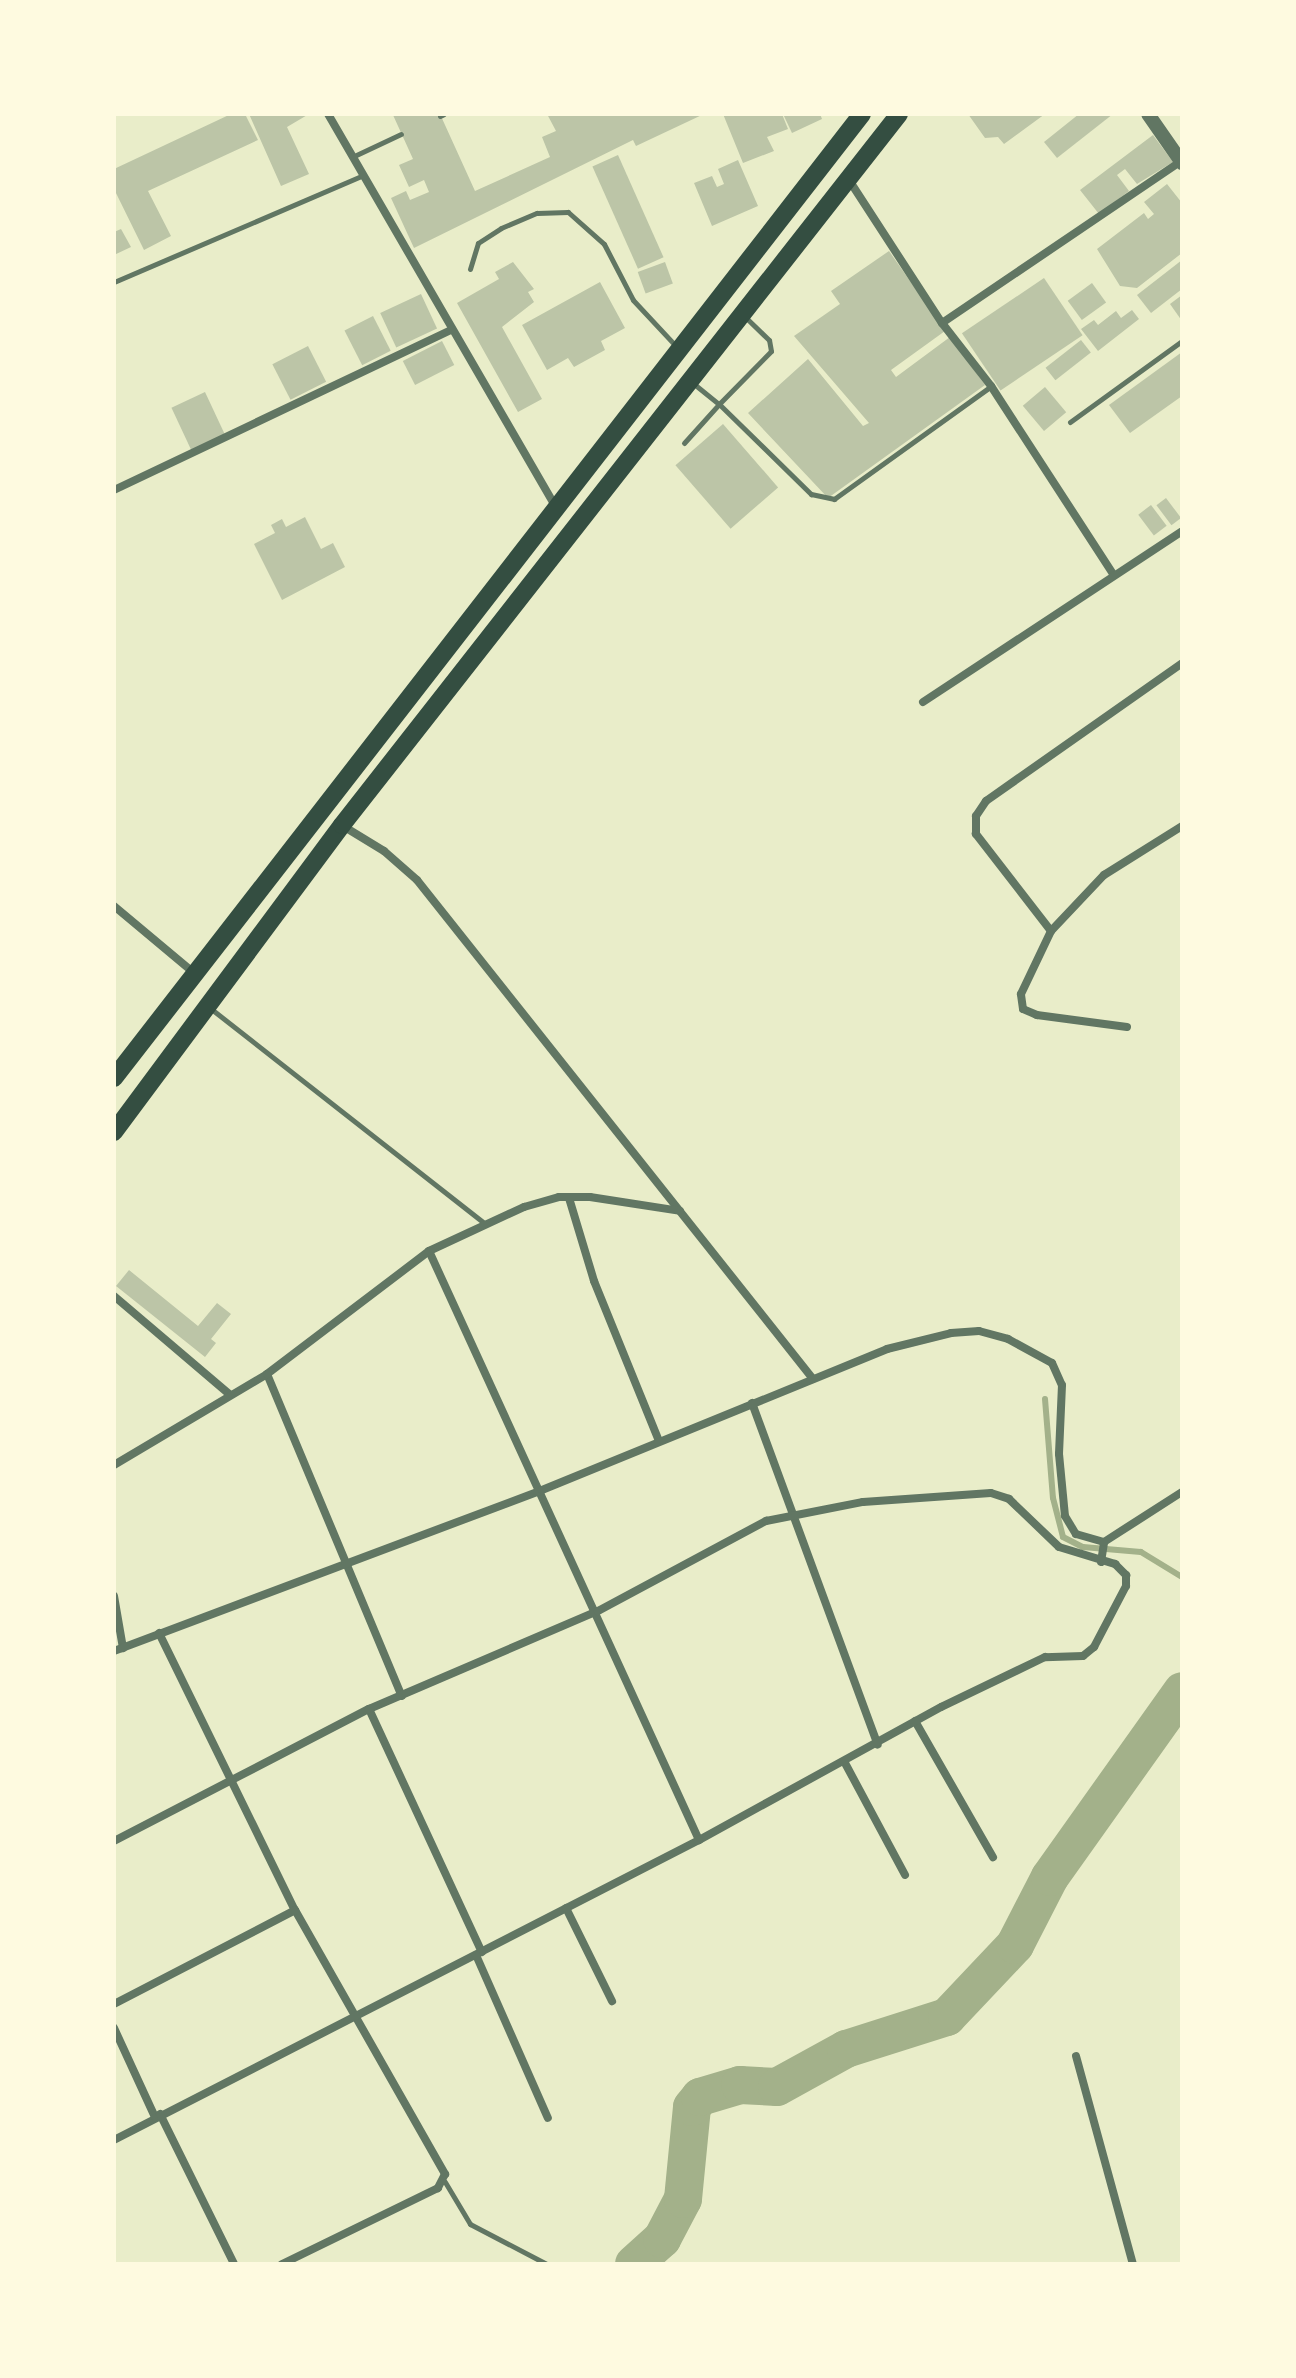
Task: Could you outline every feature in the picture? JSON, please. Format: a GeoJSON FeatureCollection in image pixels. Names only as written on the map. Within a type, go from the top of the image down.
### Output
{"type":"FeatureCollection","features":[{"type":"Feature","properties":{"kind":"highway"},"geometry":{"type":"LineString","coordinates":[[114,1078],[862,114]]}},
{"type":"Feature","properties":{"kind":"highway"},"geometry":{"type":"LineString","coordinates":[[114,1132],[342,825],[899,114]]}},
{"type":"Feature","properties":{"kind":"street"},"geometry":{"type":"LineString","coordinates":[[328,114],[361,176],[557,509]]}},
{"type":"Feature","properties":{"kind":"street"},"geometry":{"type":"LineString","coordinates":[[942,323],[1182,162],[1148,114]]}},
{"type":"Feature","properties":{"kind":"street"},"geometry":{"type":"LineString","coordinates":[[848,178],[942,323],[991,386],[1113,574]]}},
{"type":"Feature","properties":{"kind":"street"},"geometry":{"type":"LineString","coordinates":[[114,490],[451,330]]}},
{"type":"Feature","properties":{"kind":"street"},"geometry":{"type":"LineString","coordinates":[[923,702],[1182,531]]}},
{"type":"Feature","properties":{"kind":"street"},"geometry":{"type":"LineString","coordinates":[[1051,931],[976,834],[976,816],[986,801],[1182,663]]}},
{"type":"Feature","properties":{"kind":"street"},"geometry":{"type":"LineString","coordinates":[[342,825],[417,880],[813,1379]]}},
{"type":"Feature","properties":{"kind":"street"},"geometry":{"type":"LineString","coordinates":[[1127,1027],[1023,1009],[1021,994],[1051,931],[1104,875],[1182,826]]}},
{"type":"Feature","properties":{"kind":"street"},"geometry":{"type":"LineString","coordinates":[[114,906],[194,973]]}},
{"type":"Feature","properties":{"kind":"street"},"geometry":{"type":"LineString","coordinates":[[114,1465],[267,1374],[429,1251],[486,1224],[524,1207],[569,1198],[680,1211]]}},
{"type":"Feature","properties":{"kind":"street"},"geometry":{"type":"LineString","coordinates":[[569,1198],[594,1281],[658,1439]]}},
{"type":"Feature","properties":{"kind":"street"},"geometry":{"type":"LineString","coordinates":[[429,1251],[598,1611],[699,1840]]}},
{"type":"Feature","properties":{"kind":"street"},"geometry":{"type":"LineString","coordinates":[[114,1296],[229,1394]]}},
{"type":"Feature","properties":{"kind":"street"},"geometry":{"type":"LineString","coordinates":[[114,1596],[118,1649],[542,1490],[658,1439],[887,1349],[951,1333],[979,1331],[1045,1356],[1060,1373],[1059,1454],[1065,1516],[1076,1534],[1103,1551],[1122,1570],[1126,1586],[1094,1647],[1083,1656],[1045,1657],[915,1721],[878,1745],[699,1840],[114,2140]]}},
{"type":"Feature","properties":{"kind":"street"},"geometry":{"type":"LineString","coordinates":[[267,1374],[402,1696]]}},
{"type":"Feature","properties":{"kind":"street"},"geometry":{"type":"LineString","coordinates":[[752,1403],[878,1745]]}},
{"type":"Feature","properties":{"kind":"street"},"geometry":{"type":"LineString","coordinates":[[114,1841],[369,1709],[598,1611],[766,1521],[863,1502],[991,1493],[1009,1499],[1059,1547],[1103,1551],[1182,1492]]}},
{"type":"Feature","properties":{"kind":"street"},"geometry":{"type":"LineString","coordinates":[[159,1633],[229,1782],[295,1910],[445,2174],[445,2182],[282,2264]]}},
{"type":"Feature","properties":{"kind":"street"},"geometry":{"type":"LineString","coordinates":[[369,1709],[479,1954],[548,2118]]}},
{"type":"Feature","properties":{"kind":"street"},"geometry":{"type":"LineString","coordinates":[[915,1721],[993,1857]]}},
{"type":"Feature","properties":{"kind":"street"},"geometry":{"type":"LineString","coordinates":[[845,1763],[905,1875]]}},
{"type":"Feature","properties":{"kind":"street"},"geometry":{"type":"LineString","coordinates":[[566,1908],[612,2001]]}},
{"type":"Feature","properties":{"kind":"street"},"geometry":{"type":"LineString","coordinates":[[114,2004],[295,1910]]}},
{"type":"Feature","properties":{"kind":"street"},"geometry":{"type":"LineString","coordinates":[[114,2028],[234,2264]]}},
{"type":"Feature","properties":{"kind":"street"},"geometry":{"type":"LineString","coordinates":[[1076,2056],[1133,2264]]}},
{"type":"Feature","properties":{"kind":"lane"},"geometry":{"type":"LineString","coordinates":[[351,157],[401,134]]}},
{"type":"Feature","properties":{"kind":"lane"},"geometry":{"type":"LineString","coordinates":[[114,282],[361,176]]}},
{"type":"Feature","properties":{"kind":"lane"},"geometry":{"type":"LineString","coordinates":[[470,269],[478,243],[501,228],[537,213],[568,212],[604,244],[633,300],[653,327],[680,349],[719,404],[811,494],[825,500],[842,495],[991,386]]}},
{"type":"Feature","properties":{"kind":"lane"},"geometry":{"type":"LineString","coordinates":[[684,443],[772,347],[742,314]]}},
{"type":"Feature","properties":{"kind":"lane"},"geometry":{"type":"LineString","coordinates":[[1070,422],[1182,341]]}},
{"type":"Feature","properties":{"kind":"lane"},"geometry":{"type":"LineString","coordinates":[[209,1007],[486,1224]]}},
{"type":"Feature","properties":{"kind":"lane"},"geometry":{"type":"LineString","coordinates":[[445,2182],[470,2224],[547,2264]]}},
{"type":"Feature","properties":{"kind":"building"},"geometry":{"type":"Polygon","coordinates":[[[231,114],[245,114],[258,140],[148,191],[171,236],[144,250],[114,189],[114,169],[231,114]]]}},
{"type":"Feature","properties":{"kind":"building"},"geometry":{"type":"Polygon","coordinates":[[[249,114],[309,114],[287,127],[309,174],[281,186],[249,114]]]}},
{"type":"Feature","properties":{"kind":"building"},"geometry":{"type":"Polygon","coordinates":[[[440,114],[475,191],[550,157],[542,137],[556,131],[547,114],[704,114],[636,146],[633,140],[414,248],[391,198],[406,191],[410,200],[429,192],[424,180],[409,187],[399,165],[413,159],[393,115],[440,114]]]}},
{"type":"Feature","properties":{"kind":"building"},"geometry":{"type":"Polygon","coordinates":[[[723,114],[782,114],[788,129],[767,137],[774,151],[743,163],[723,114]]]}},
{"type":"Feature","properties":{"kind":"building"},"geometry":{"type":"Polygon","coordinates":[[[783,114],[820,114],[822,119],[792,133],[783,114]]]}},
{"type":"Feature","properties":{"kind":"building"},"geometry":{"type":"Polygon","coordinates":[[[968,114],[1045,114],[1004,144],[998,137],[985,138],[968,114]]]}},
{"type":"Feature","properties":{"kind":"building"},"geometry":{"type":"Polygon","coordinates":[[[1079,114],[1113,114],[1057,158],[1044,142],[1079,114]]]}},
{"type":"Feature","properties":{"kind":"building"},"geometry":{"type":"Polygon","coordinates":[[[1153,135],[1173,162],[1137,184],[1125,169],[1117,175],[1129,191],[1099,214],[1080,190],[1153,135]]]}},
{"type":"Feature","properties":{"kind":"building"},"geometry":{"type":"Polygon","coordinates":[[[618,155],[664,257],[638,269],[592,166],[618,155]]]}},
{"type":"Feature","properties":{"kind":"building"},"geometry":{"type":"Polygon","coordinates":[[[738,160],[758,206],[712,226],[694,183],[712,176],[717,187],[724,184],[718,169],[738,160]]]}},
{"type":"Feature","properties":{"kind":"building"},"geometry":{"type":"Polygon","coordinates":[[[1167,184],[1182,203],[1182,253],[1137,288],[1120,286],[1097,249],[1144,213],[1148,219],[1154,214],[1144,202],[1167,184]]]}},
{"type":"Feature","properties":{"kind":"building"},"geometry":{"type":"Polygon","coordinates":[[[121,229],[131,247],[114,255],[114,232],[121,229]]]}},
{"type":"Feature","properties":{"kind":"building"},"geometry":{"type":"Polygon","coordinates":[[[889,251],[945,331],[891,370],[896,377],[950,337],[985,385],[828,498],[748,413],[808,359],[863,426],[869,423],[794,336],[840,304],[831,291],[889,251]]]}},
{"type":"Feature","properties":{"kind":"building"},"geometry":{"type":"Polygon","coordinates":[[[1182,260],[1182,289],[1151,313],[1137,295],[1182,260]]]}},
{"type":"Feature","properties":{"kind":"building"},"geometry":{"type":"Polygon","coordinates":[[[513,262],[534,289],[528,292],[534,302],[502,327],[542,399],[518,412],[457,303],[499,279],[495,272],[513,262]]]}},
{"type":"Feature","properties":{"kind":"building"},"geometry":{"type":"Polygon","coordinates":[[[665,262],[673,284],[646,294],[638,272],[665,262]]]}},
{"type":"Feature","properties":{"kind":"building"},"geometry":{"type":"Polygon","coordinates":[[[1044,278],[1083,335],[1001,391],[962,333],[1044,278]]]}},
{"type":"Feature","properties":{"kind":"building"},"geometry":{"type":"Polygon","coordinates":[[[600,282],[625,328],[601,341],[605,350],[574,367],[568,358],[547,370],[522,325],[600,282]]]}},
{"type":"Feature","properties":{"kind":"building"},"geometry":{"type":"Polygon","coordinates":[[[1092,283],[1106,302],[1082,320],[1068,301],[1092,283]]]}},
{"type":"Feature","properties":{"kind":"building"},"geometry":{"type":"Polygon","coordinates":[[[421,294],[437,328],[396,347],[380,313],[421,294]]]}},
{"type":"Feature","properties":{"kind":"building"},"geometry":{"type":"Polygon","coordinates":[[[1182,295],[1182,321],[1170,304],[1182,295]]]}},
{"type":"Feature","properties":{"kind":"building"},"geometry":{"type":"Polygon","coordinates":[[[1132,310],[1139,319],[1098,351],[1081,329],[1094,320],[1098,325],[1116,311],[1121,318],[1132,310]]]}},
{"type":"Feature","properties":{"kind":"building"},"geometry":{"type":"Polygon","coordinates":[[[373,316],[391,351],[362,365],[344,331],[373,316]]]}},
{"type":"Feature","properties":{"kind":"building"},"geometry":{"type":"Polygon","coordinates":[[[1081,340],[1091,353],[1055,380],[1046,368],[1081,340]]]}},
{"type":"Feature","properties":{"kind":"building"},"geometry":{"type":"Polygon","coordinates":[[[442,341],[454,365],[415,385],[403,361],[442,341]]]}},
{"type":"Feature","properties":{"kind":"building"},"geometry":{"type":"Polygon","coordinates":[[[308,346],[326,382],[291,400],[272,364],[308,346]]]}},
{"type":"Feature","properties":{"kind":"building"},"geometry":{"type":"Polygon","coordinates":[[[1182,352],[1182,396],[1130,433],[1109,405],[1182,352]]]}},
{"type":"Feature","properties":{"kind":"building"},"geometry":{"type":"Polygon","coordinates":[[[1045,387],[1066,412],[1044,431],[1023,406],[1045,387]]]}},
{"type":"Feature","properties":{"kind":"building"},"geometry":{"type":"Polygon","coordinates":[[[205,392],[225,435],[191,450],[171,408],[205,392]]]}},
{"type":"Feature","properties":{"kind":"building"},"geometry":{"type":"Polygon","coordinates":[[[723,424],[778,487],[731,529],[675,465],[723,424]]]}},
{"type":"Feature","properties":{"kind":"building"},"geometry":{"type":"Polygon","coordinates":[[[1166,498],[1181,518],[1171,525],[1156,505],[1166,498]]]}},
{"type":"Feature","properties":{"kind":"building"},"geometry":{"type":"Polygon","coordinates":[[[1151,505],[1167,526],[1154,535],[1138,515],[1151,505]]]}},
{"type":"Feature","properties":{"kind":"building"},"geometry":{"type":"Polygon","coordinates":[[[305,517],[321,549],[333,543],[345,567],[282,600],[254,544],[275,533],[271,525],[282,519],[286,527],[305,517]]]}},
{"type":"Feature","properties":{"kind":"building"},"geometry":{"type":"Polygon","coordinates":[[[129,1270],[198,1326],[217,1303],[231,1314],[211,1339],[216,1343],[205,1357],[116,1286],[129,1270]]]}},
{"type":"Feature","properties":{"kind":"waterway"},"geometry":{"type":"LineString","coordinates":[[1045,1399],[1053,1498],[1063,1537],[1083,1547],[1141,1552],[1182,1577]]}},
{"type":"Feature","properties":{"kind":"waterway"},"geometry":{"type":"LineString","coordinates":[[634,2264],[662,2239],[683,2199],[692,2107],[700,2097],[740,2085],[777,2087],[846,2049],[947,2017],[1015,1945],[1050,1877],[1182,1691]]}}]}
